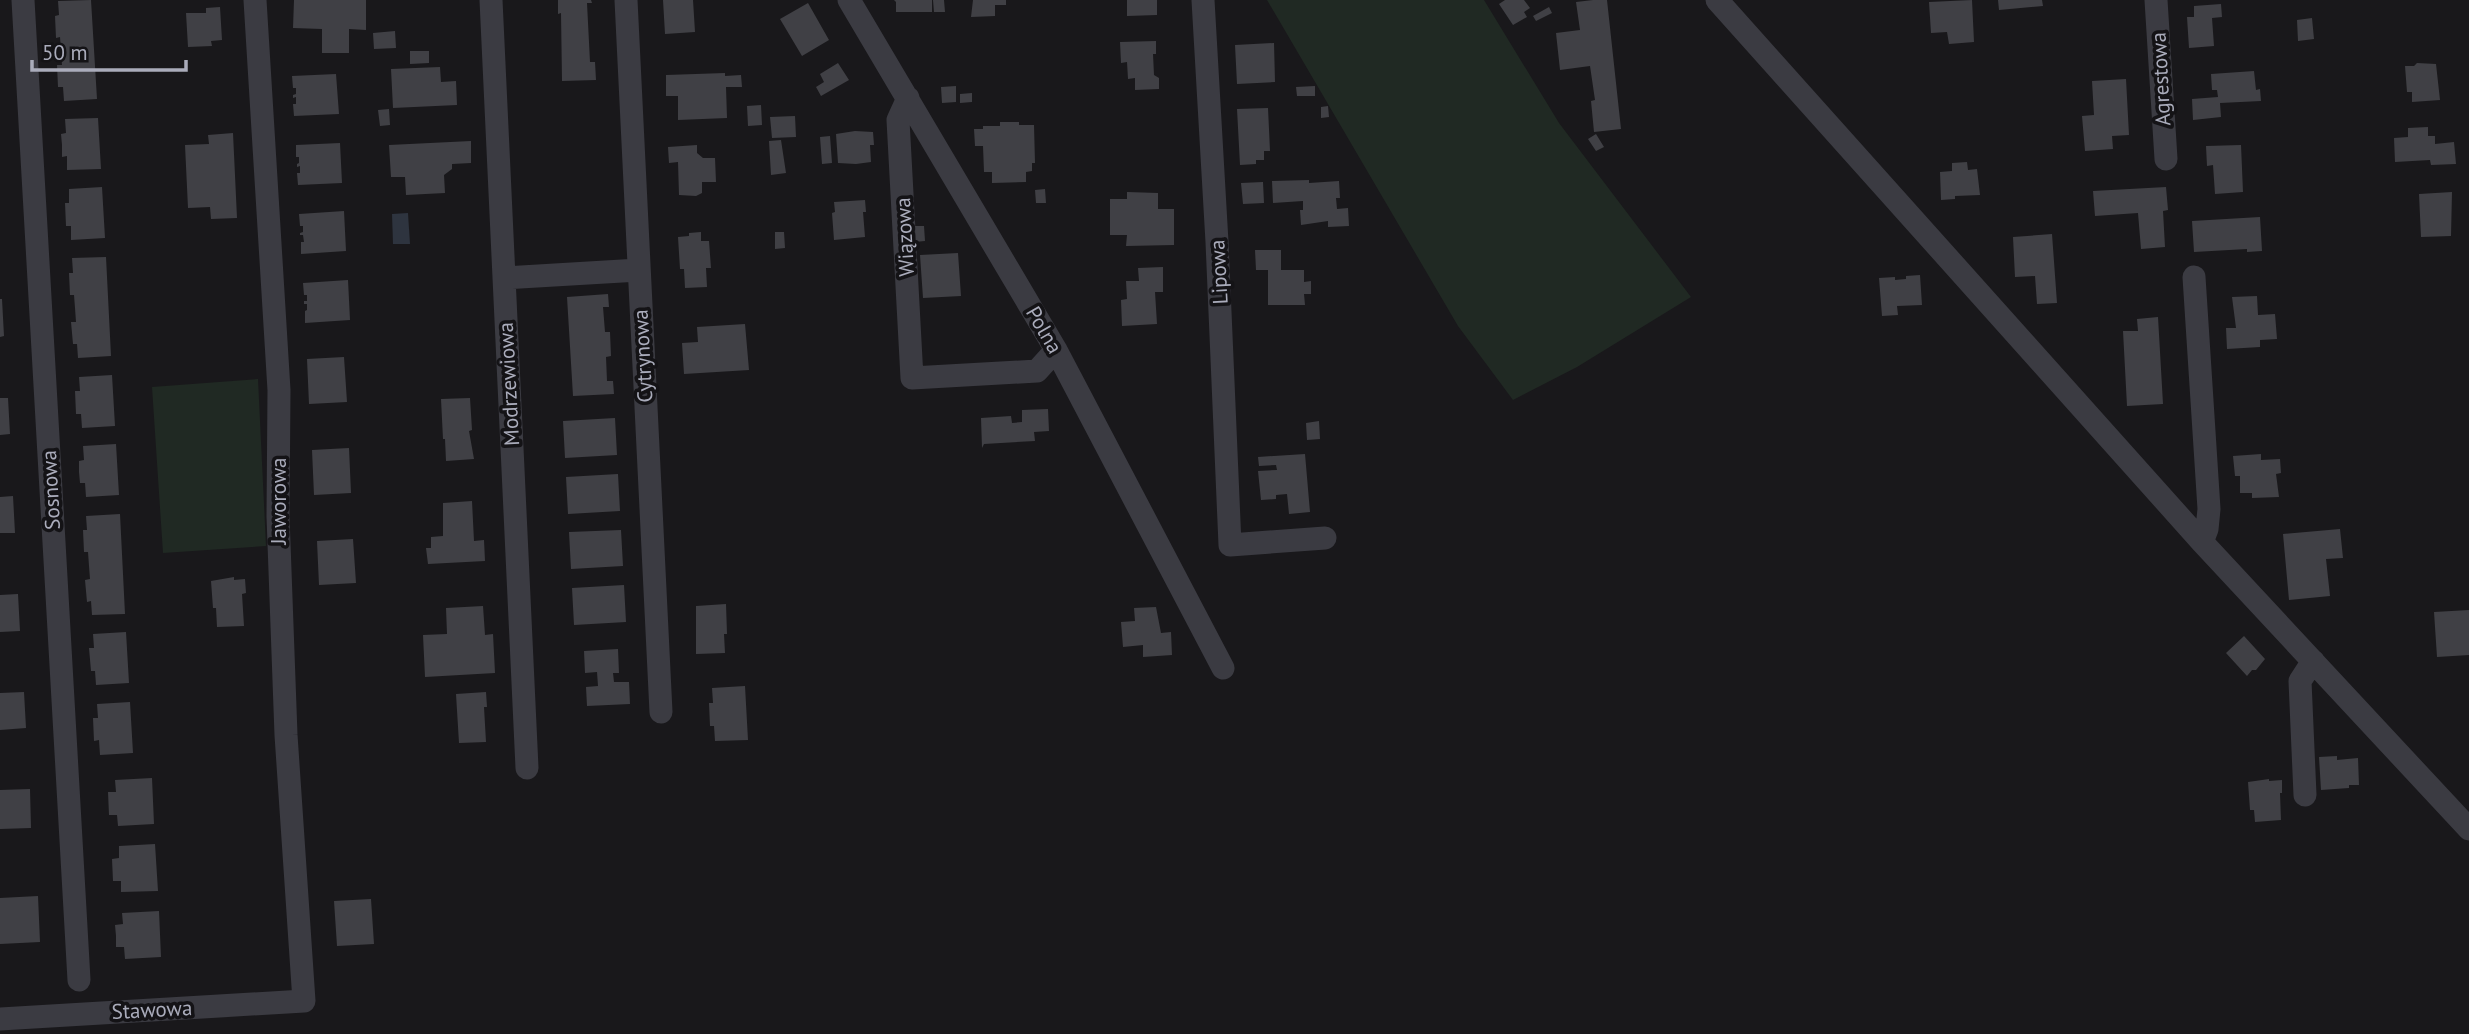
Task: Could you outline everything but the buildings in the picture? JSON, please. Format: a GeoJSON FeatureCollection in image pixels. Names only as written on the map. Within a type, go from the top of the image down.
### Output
{"type":"FeatureCollection","features":[{"type":"Feature","properties":{"kind":"street","name":"Sosnowa"},"geometry":{"type":"LineString","coordinates":[[23,0],[79,980]]}},
{"type":"Feature","properties":{"kind":"street","name":"Jaworowa"},"geometry":{"type":"LineString","coordinates":[[255,0],[279,390],[278,516],[286,735],[304,1001]]}},
{"type":"Feature","properties":{"kind":"street","name":"Modrzewiowa"},"geometry":{"type":"LineString","coordinates":[[491,0],[527,768]]}},
{"type":"Feature","properties":{"kind":"street","name":"Cytrynowa"},"geometry":{"type":"LineString","coordinates":[[626,0],[661,712]]}},
{"type":"Feature","properties":{"kind":"street","name":"Polna"},"geometry":{"type":"LineString","coordinates":[[849,0],[1056,350],[1223,668]]}},
{"type":"Feature","properties":{"kind":"street","name":"Lipowa"},"geometry":{"type":"LineString","coordinates":[[1203,0],[1218,256],[1230,544],[1325,538]]}},
{"type":"Feature","properties":{"kind":"street"},"geometry":{"type":"LineString","coordinates":[[1717,0],[2202,542],[2469,829]]}},
{"type":"Feature","properties":{"kind":"street","name":"Agrestowa"},"geometry":{"type":"LineString","coordinates":[[2157,0],[2166,159]]}},
{"type":"Feature","properties":{"kind":"street","name":"Wiązowa"},"geometry":{"type":"LineString","coordinates":[[908,98],[898,120],[912,378],[1037,371],[1056,350]]}},
{"type":"Feature","properties":{"kind":"street"},"geometry":{"type":"LineString","coordinates":[[504,278],[639,270]]}},
{"type":"Feature","properties":{"kind":"street"},"geometry":{"type":"LineString","coordinates":[[2193,277],[2209,509],[2207,529],[2202,542]]}},
{"type":"Feature","properties":{"kind":"street"},"geometry":{"type":"LineString","coordinates":[[2305,795],[2300,681],[2313,661]]}},
{"type":"Feature","properties":{"kind":"street","name":"Stawowa"},"geometry":{"type":"LineString","coordinates":[[0,1019],[304,1001]]}},
{"type":"Feature","properties":{"kind":"shaded area"},"geometry":{"type":"Polygon","coordinates":[[[1267,0],[1484,0],[1559,123],[1691,297],[1577,367],[1513,400],[1458,326],[1267,0]]]}},
{"type":"Feature","properties":{"kind":"shaded area"},"geometry":{"type":"Polygon","coordinates":[[[408,213],[410,244],[393,244],[392,214],[408,213]]]}},
{"type":"Feature","properties":{"kind":"shaded area"},"geometry":{"type":"Polygon","coordinates":[[[258,379],[266,546],[163,553],[152,387],[258,379]]]}}]}
